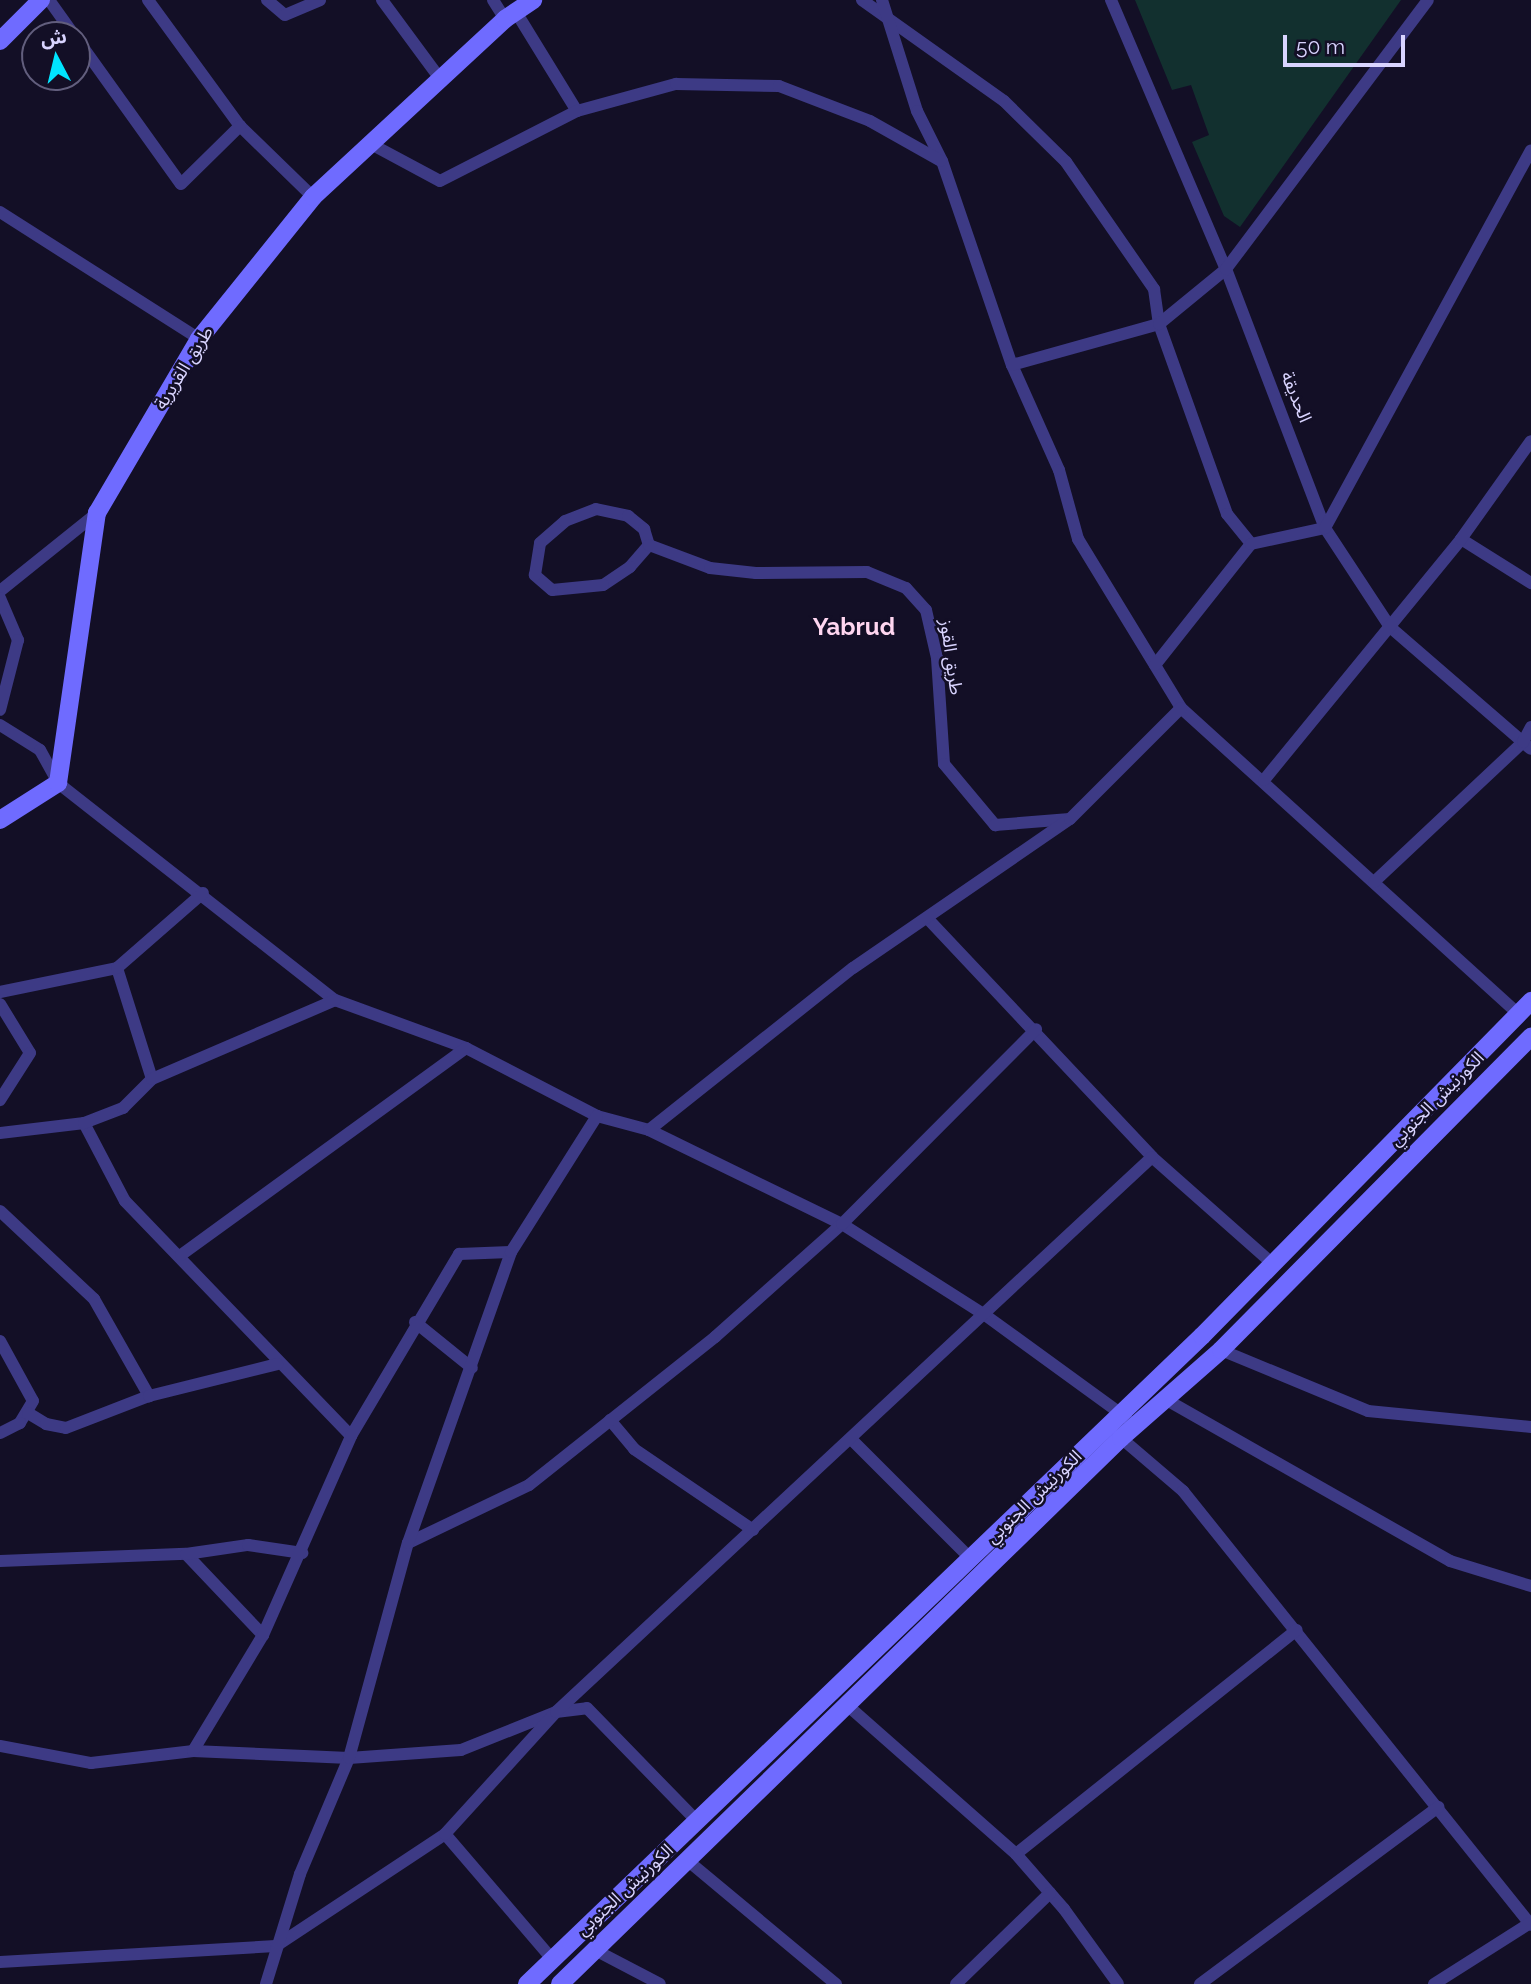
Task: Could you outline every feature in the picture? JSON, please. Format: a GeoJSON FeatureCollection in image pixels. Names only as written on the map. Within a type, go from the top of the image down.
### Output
{"type":"FeatureCollection","features":[{"type":"Feature","properties":{"kind":"main road"},"geometry":{"type":"LineString","coordinates":[[0,41],[41,0]]}},
{"type":"Feature","properties":{"kind":"main road","name":"طريق القريرية"},"geometry":{"type":"LineString","coordinates":[[58,783],[97,513],[199,339],[313,197],[510,16],[533,0]]}},
{"type":"Feature","properties":{"kind":"main road"},"geometry":{"type":"LineString","coordinates":[[0,820],[58,783]]}},
{"type":"Feature","properties":{"kind":"main road","name":"الكورنيش الجنوبي"},"geometry":{"type":"LineString","coordinates":[[527,1984],[1274,1265],[1526,1008]]}},
{"type":"Feature","properties":{"kind":"main road","name":"الكورنيش الجنوبي"},"geometry":{"type":"LineString","coordinates":[[568,1981],[595,1950],[1136,1423],[1221,1350],[1531,1037]]}},
{"type":"Feature","properties":{"kind":"main road"},"geometry":{"type":"LineString","coordinates":[[552,1959],[568,1981]]}},
{"type":"Feature","properties":{"kind":"street"},"geometry":{"type":"LineString","coordinates":[[49,0],[64,21]]}},
{"type":"Feature","properties":{"kind":"street"},"geometry":{"type":"LineString","coordinates":[[148,0],[240,126],[313,197]]}},
{"type":"Feature","properties":{"kind":"street"},"geometry":{"type":"LineString","coordinates":[[267,0],[285,15],[320,0]]}},
{"type":"Feature","properties":{"kind":"street"},"geometry":{"type":"LineString","coordinates":[[382,0],[440,80]]}},
{"type":"Feature","properties":{"kind":"street"},"geometry":{"type":"LineString","coordinates":[[493,0],[510,16],[577,111]]}},
{"type":"Feature","properties":{"kind":"street"},"geometry":{"type":"LineString","coordinates":[[862,0],[1004,101],[1066,162],[1154,289],[1159,324],[1227,514],[1251,544]]}},
{"type":"Feature","properties":{"kind":"street"},"geometry":{"type":"LineString","coordinates":[[882,0],[884,15],[917,111],[942,161],[1013,365],[1059,470],[1078,539],[1181,708],[1264,780],[1374,882],[1526,1008]]}},
{"type":"Feature","properties":{"kind":"street","name":"الحديقة"},"geometry":{"type":"LineString","coordinates":[[1111,0],[1226,269],[1325,528],[1390,628],[1527,745]]}},
{"type":"Feature","properties":{"kind":"street"},"geometry":{"type":"LineString","coordinates":[[1013,365],[1159,324],[1226,269],[1428,0]]}},
{"type":"Feature","properties":{"kind":"street"},"geometry":{"type":"LineString","coordinates":[[91,58],[181,184],[240,126]]}},
{"type":"Feature","properties":{"kind":"street"},"geometry":{"type":"LineString","coordinates":[[372,144],[440,181],[577,111],[676,84],[779,86],[870,121],[942,161]]}},
{"type":"Feature","properties":{"kind":"street"},"geometry":{"type":"LineString","coordinates":[[1155,665],[1251,544],[1325,528],[1531,150]]}},
{"type":"Feature","properties":{"kind":"street"},"geometry":{"type":"LineString","coordinates":[[0,212],[199,339]]}},
{"type":"Feature","properties":{"kind":"street"},"geometry":{"type":"LineString","coordinates":[[1264,780],[1461,539],[1531,441]]}},
{"type":"Feature","properties":{"kind":"street"},"geometry":{"type":"LineString","coordinates":[[596,509],[628,516],[644,529],[649,545],[631,567],[603,585],[552,590],[535,575],[540,543],[565,521],[596,509]]}},
{"type":"Feature","properties":{"kind":"street"},"geometry":{"type":"LineString","coordinates":[[0,591],[97,513]]}},
{"type":"Feature","properties":{"kind":"street"},"geometry":{"type":"LineString","coordinates":[[1461,539],[1531,583]]}},
{"type":"Feature","properties":{"kind":"street","name":"طريق القوز"},"geometry":{"type":"LineString","coordinates":[[649,545],[710,568],[756,573],[867,572],[906,588],[926,610],[937,659],[944,764],[995,825],[1070,819]]}},
{"type":"Feature","properties":{"kind":"street"},"geometry":{"type":"LineString","coordinates":[[0,598],[18,640],[0,710]]}},
{"type":"Feature","properties":{"kind":"street"},"geometry":{"type":"LineString","coordinates":[[649,1130],[853,968],[1070,819],[1181,708]]}},
{"type":"Feature","properties":{"kind":"street"},"geometry":{"type":"LineString","coordinates":[[0,725],[40,750],[58,783],[335,1000],[466,1048],[597,1116],[649,1130],[842,1224],[985,1315],[1119,1414],[1136,1423]]}},
{"type":"Feature","properties":{"kind":"street"},"geometry":{"type":"LineString","coordinates":[[1374,882],[1527,745],[1531,727]]}},
{"type":"Feature","properties":{"kind":"street"},"geometry":{"type":"LineString","coordinates":[[0,992],[117,968],[203,894]]}},
{"type":"Feature","properties":{"kind":"street"},"geometry":{"type":"LineString","coordinates":[[928,919],[1036,1029],[1152,1157],[1274,1265]]}},
{"type":"Feature","properties":{"kind":"street"},"geometry":{"type":"LineString","coordinates":[[117,968],[152,1079]]}},
{"type":"Feature","properties":{"kind":"street"},"geometry":{"type":"LineString","coordinates":[[0,1133],[84,1123],[123,1108],[152,1079],[335,1000]]}},
{"type":"Feature","properties":{"kind":"street"},"geometry":{"type":"LineString","coordinates":[[0,1004],[30,1053],[0,1100]]}},
{"type":"Feature","properties":{"kind":"street"},"geometry":{"type":"LineString","coordinates":[[408,1543],[529,1485],[715,1337],[842,1224],[1036,1029]]}},
{"type":"Feature","properties":{"kind":"street"},"geometry":{"type":"LineString","coordinates":[[181,1255],[466,1048]]}},
{"type":"Feature","properties":{"kind":"street"},"geometry":{"type":"LineString","coordinates":[[266,1984],[300,1874],[349,1758],[408,1543],[511,1252],[597,1116]]}},
{"type":"Feature","properties":{"kind":"street"},"geometry":{"type":"LineString","coordinates":[[84,1123],[125,1201],[181,1255],[278,1364],[351,1436]]}},
{"type":"Feature","properties":{"kind":"street"},"geometry":{"type":"LineString","coordinates":[[0,1962],[276,1946],[445,1834],[556,1712],[1152,1157]]}},
{"type":"Feature","properties":{"kind":"street"},"geometry":{"type":"LineString","coordinates":[[0,1211],[94,1299],[149,1396]]}},
{"type":"Feature","properties":{"kind":"street"},"geometry":{"type":"LineString","coordinates":[[193,1751],[263,1635],[302,1553],[351,1436],[415,1322],[459,1254],[511,1252]]}},
{"type":"Feature","properties":{"kind":"street"},"geometry":{"type":"LineString","coordinates":[[415,1322],[472,1368]]}},
{"type":"Feature","properties":{"kind":"street"},"geometry":{"type":"LineString","coordinates":[[0,1341],[33,1401],[28,1413],[0,1433]]}},
{"type":"Feature","properties":{"kind":"street"},"geometry":{"type":"LineString","coordinates":[[1221,1350],[1368,1411],[1531,1427]]}},
{"type":"Feature","properties":{"kind":"street"},"geometry":{"type":"LineString","coordinates":[[28,1413],[46,1424],[66,1428],[149,1396],[278,1364]]}},
{"type":"Feature","properties":{"kind":"street"},"geometry":{"type":"LineString","coordinates":[[1165,1399],[1450,1561],[1531,1586]]}},
{"type":"Feature","properties":{"kind":"street"},"geometry":{"type":"LineString","coordinates":[[610,1420],[634,1449],[752,1530]]}},
{"type":"Feature","properties":{"kind":"street"},"geometry":{"type":"LineString","coordinates":[[1121,1438],[1183,1491],[1530,1924],[1434,1984]]}},
{"type":"Feature","properties":{"kind":"street"},"geometry":{"type":"LineString","coordinates":[[851,1439],[971,1558]]}},
{"type":"Feature","properties":{"kind":"street"},"geometry":{"type":"LineString","coordinates":[[0,1561],[186,1554],[248,1545],[302,1553]]}},
{"type":"Feature","properties":{"kind":"street"},"geometry":{"type":"LineString","coordinates":[[186,1554],[263,1635]]}},
{"type":"Feature","properties":{"kind":"street"},"geometry":{"type":"LineString","coordinates":[[1016,1854],[1297,1630]]}},
{"type":"Feature","properties":{"kind":"street"},"geometry":{"type":"LineString","coordinates":[[847,1705],[1016,1854],[1050,1893],[1118,1984]]}},
{"type":"Feature","properties":{"kind":"street"},"geometry":{"type":"LineString","coordinates":[[0,1746],[91,1763],[193,1751],[349,1758],[461,1750],[556,1712],[587,1708],[697,1821]]}},
{"type":"Feature","properties":{"kind":"street"},"geometry":{"type":"LineString","coordinates":[[1200,1984],[1438,1807]]}},
{"type":"Feature","properties":{"kind":"street"},"geometry":{"type":"LineString","coordinates":[[445,1834],[552,1959]]}},
{"type":"Feature","properties":{"kind":"street"},"geometry":{"type":"LineString","coordinates":[[687,1860],[836,1984]]}},
{"type":"Feature","properties":{"kind":"street"},"geometry":{"type":"LineString","coordinates":[[957,1984],[1050,1893]]}},
{"type":"Feature","properties":{"kind":"street"},"geometry":{"type":"LineString","coordinates":[[595,1950],[660,1984]]}},
{"type":"Feature","properties":{"kind":"green space"},"geometry":{"type":"Polygon","coordinates":[[[1135,0],[1401,0],[1240,227],[1224,216],[1192,142],[1209,135],[1191,85],[1172,90],[1135,0]]]}},
{"type":"Feature","properties":{"kind":"district","name":"Yabrud"},"geometry":{"type":"Point","coordinates":[854,627]}}]}
